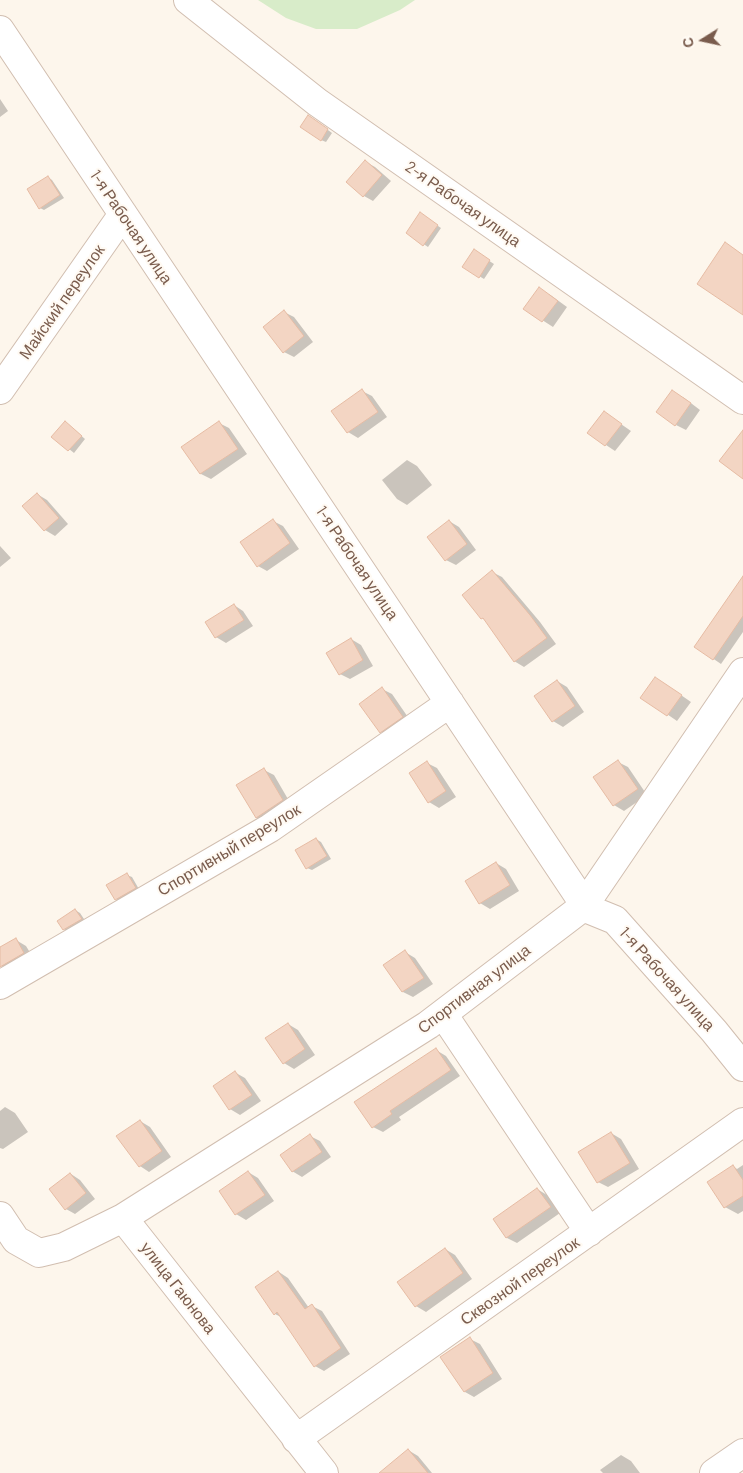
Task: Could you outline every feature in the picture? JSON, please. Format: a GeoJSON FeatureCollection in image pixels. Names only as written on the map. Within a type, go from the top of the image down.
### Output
{"type":"FeatureCollection","features":[{"type":"Feature","properties":{"kind":"street","name":"2-я Рабочая улица"},"geometry":{"type":"LineString","coordinates":[[188,0],[317,102],[743,400]]}},
{"type":"Feature","properties":{"kind":"street","name":"1-я Рабочая улица"},"geometry":{"type":"LineString","coordinates":[[1,35],[450,703],[578,895],[583,907],[615,920],[714,1031],[743,1067]]}},
{"type":"Feature","properties":{"kind":"street","name":"Майский переулок"},"geometry":{"type":"LineString","coordinates":[[0,390],[123,214]]}},
{"type":"Feature","properties":{"kind":"street","name":"Спортивная улица"},"geometry":{"type":"LineString","coordinates":[[122,1218],[428,1025],[583,907],[743,672]]}},
{"type":"Feature","properties":{"kind":"street","name":"Спортивный переулок"},"geometry":{"type":"LineString","coordinates":[[0,985],[270,828],[450,703]]}},
{"type":"Feature","properties":{"kind":"street"},"geometry":{"type":"LineString","coordinates":[[443,1014],[589,1232]]}},
{"type":"Feature","properties":{"kind":"street","name":"Сквозной переулок"},"geometry":{"type":"LineString","coordinates":[[296,1439],[743,1122]]}},
{"type":"Feature","properties":{"kind":"street"},"geometry":{"type":"LineString","coordinates":[[0,1216],[16,1240],[38,1254],[64,1247],[122,1218]]}},
{"type":"Feature","properties":{"kind":"street","name":"улица Гаюнова"},"geometry":{"type":"LineString","coordinates":[[122,1218],[324,1473]]}},
{"type":"Feature","properties":{"kind":"street"},"geometry":{"type":"LineString","coordinates":[[714,1473],[743,1453]]}},
{"type":"Feature","properties":{"kind":"green space"},"geometry":{"type":"Polygon","coordinates":[[[258,0],[415,0],[400,10],[357,29],[316,29],[286,18],[258,0]]]}},
{"type":"Feature","properties":{"kind":"building"},"geometry":{"type":"Polygon","coordinates":[[[308,115],[328,129],[321,141],[300,127],[308,115]]]}},
{"type":"Feature","properties":{"kind":"building"},"geometry":{"type":"Polygon","coordinates":[[[365,160],[382,175],[363,197],[346,182],[365,160]]]}},
{"type":"Feature","properties":{"kind":"building"},"geometry":{"type":"Polygon","coordinates":[[[48,176],[60,195],[39,209],[27,189],[48,176]]]}},
{"type":"Feature","properties":{"kind":"building"},"geometry":{"type":"Polygon","coordinates":[[[420,212],[438,225],[423,246],[406,233],[420,212]]]}},
{"type":"Feature","properties":{"kind":"building"},"geometry":{"type":"Polygon","coordinates":[[[725,242],[743,255],[743,315],[697,284],[725,242]]]}},
{"type":"Feature","properties":{"kind":"building"},"geometry":{"type":"Polygon","coordinates":[[[474,249],[490,260],[479,278],[462,267],[474,249]]]}},
{"type":"Feature","properties":{"kind":"building"},"geometry":{"type":"Polygon","coordinates":[[[539,287],[558,301],[542,322],[523,309],[539,287]]]}},
{"type":"Feature","properties":{"kind":"building"},"geometry":{"type":"Polygon","coordinates":[[[284,310],[304,336],[283,353],[263,327],[284,310]]]}},
{"type":"Feature","properties":{"kind":"building"},"geometry":{"type":"Polygon","coordinates":[[[362,389],[378,412],[347,433],[331,411],[362,389]]]}},
{"type":"Feature","properties":{"kind":"building"},"geometry":{"type":"Polygon","coordinates":[[[672,390],[691,403],[675,426],[656,412],[672,390]]]}},
{"type":"Feature","properties":{"kind":"building"},"geometry":{"type":"Polygon","coordinates":[[[604,411],[622,424],[605,446],[587,433],[604,411]]]}},
{"type":"Feature","properties":{"kind":"building"},"geometry":{"type":"Polygon","coordinates":[[[65,421],[82,436],[68,451],[51,437],[65,421]]]}},
{"type":"Feature","properties":{"kind":"building"},"geometry":{"type":"Polygon","coordinates":[[[219,421],[238,449],[200,474],[181,447],[219,421]]]}},
{"type":"Feature","properties":{"kind":"building"},"geometry":{"type":"Polygon","coordinates":[[[743,430],[743,479],[719,461],[743,430]]]}},
{"type":"Feature","properties":{"kind":"building"},"geometry":{"type":"Polygon","coordinates":[[[37,493],[59,518],[44,531],[22,506],[37,493]]]}},
{"type":"Feature","properties":{"kind":"building"},"geometry":{"type":"Polygon","coordinates":[[[273,519],[290,543],[257,567],[240,542],[273,519]]]}},
{"type":"Feature","properties":{"kind":"building"},"geometry":{"type":"Polygon","coordinates":[[[449,520],[467,544],[445,561],[427,537],[449,520]]]}},
{"type":"Feature","properties":{"kind":"building"},"geometry":{"type":"Polygon","coordinates":[[[492,570],[547,638],[514,662],[483,618],[481,619],[462,595],[492,570]]]}},
{"type":"Feature","properties":{"kind":"building"},"geometry":{"type":"Polygon","coordinates":[[[743,576],[743,616],[713,660],[694,647],[743,576]]]}},
{"type":"Feature","properties":{"kind":"building"},"geometry":{"type":"Polygon","coordinates":[[[234,604],[244,620],[215,638],[205,622],[234,604]]]}},
{"type":"Feature","properties":{"kind":"building"},"geometry":{"type":"Polygon","coordinates":[[[351,638],[363,660],[339,675],[326,653],[351,638]]]}},
{"type":"Feature","properties":{"kind":"building"},"geometry":{"type":"Polygon","coordinates":[[[655,677],[682,695],[667,716],[640,698],[655,677]]]}},
{"type":"Feature","properties":{"kind":"building"},"geometry":{"type":"Polygon","coordinates":[[[557,680],[575,706],[552,722],[534,696],[557,680]]]}},
{"type":"Feature","properties":{"kind":"building"},"geometry":{"type":"Polygon","coordinates":[[[382,687],[403,717],[380,733],[359,704],[382,687]]]}},
{"type":"Feature","properties":{"kind":"building"},"geometry":{"type":"Polygon","coordinates":[[[618,760],[638,789],[613,806],[593,777],[618,760]]]}},
{"type":"Feature","properties":{"kind":"building"},"geometry":{"type":"Polygon","coordinates":[[[427,761],[446,791],[428,803],[409,773],[427,761]]]}},
{"type":"Feature","properties":{"kind":"building"},"geometry":{"type":"Polygon","coordinates":[[[264,768],[283,800],[256,818],[236,785],[264,768]]]}},
{"type":"Feature","properties":{"kind":"building"},"geometry":{"type":"Polygon","coordinates":[[[316,838],[327,856],[306,869],[295,850],[316,838]]]}},
{"type":"Feature","properties":{"kind":"building"},"geometry":{"type":"Polygon","coordinates":[[[496,862],[510,885],[479,904],[465,881],[496,862]]]}},
{"type":"Feature","properties":{"kind":"building"},"geometry":{"type":"Polygon","coordinates":[[[127,873],[136,888],[115,900],[106,885],[127,873]]]}},
{"type":"Feature","properties":{"kind":"building"},"geometry":{"type":"Polygon","coordinates":[[[75,909],[82,919],[63,930],[57,921],[75,909]]]}},
{"type":"Feature","properties":{"kind":"building"},"geometry":{"type":"Polygon","coordinates":[[[16,938],[24,953],[0,967],[0,947],[16,938]]]}},
{"type":"Feature","properties":{"kind":"building"},"geometry":{"type":"Polygon","coordinates":[[[405,950],[424,978],[402,992],[383,965],[405,950]]]}},
{"type":"Feature","properties":{"kind":"building"},"geometry":{"type":"Polygon","coordinates":[[[288,1023],[305,1049],[283,1064],[265,1038],[288,1023]]]}},
{"type":"Feature","properties":{"kind":"building"},"geometry":{"type":"Polygon","coordinates":[[[436,1048],[451,1070],[390,1111],[392,1114],[372,1128],[354,1102],[436,1048]]]}},
{"type":"Feature","properties":{"kind":"building"},"geometry":{"type":"Polygon","coordinates":[[[235,1071],[252,1095],[229,1110],[213,1086],[235,1071]]]}},
{"type":"Feature","properties":{"kind":"building"},"geometry":{"type":"Polygon","coordinates":[[[140,1120],[162,1151],[139,1167],[116,1136],[140,1120]]]}},
{"type":"Feature","properties":{"kind":"building"},"geometry":{"type":"Polygon","coordinates":[[[611,1132],[630,1163],[597,1183],[578,1152],[611,1132]]]}},
{"type":"Feature","properties":{"kind":"building"},"geometry":{"type":"Polygon","coordinates":[[[310,1134],[322,1152],[292,1172],[280,1155],[310,1134]]]}},
{"type":"Feature","properties":{"kind":"building"},"geometry":{"type":"Polygon","coordinates":[[[733,1165],[743,1180],[743,1196],[724,1208],[707,1182],[733,1165]]]}},
{"type":"Feature","properties":{"kind":"building"},"geometry":{"type":"Polygon","coordinates":[[[248,1171],[265,1195],[235,1215],[219,1191],[248,1171]]]}},
{"type":"Feature","properties":{"kind":"building"},"geometry":{"type":"Polygon","coordinates":[[[70,1173],[86,1193],[65,1210],[49,1189],[70,1173]]]}},
{"type":"Feature","properties":{"kind":"building"},"geometry":{"type":"Polygon","coordinates":[[[537,1188],[551,1207],[506,1238],[493,1219],[537,1188]]]}},
{"type":"Feature","properties":{"kind":"building"},"geometry":{"type":"Polygon","coordinates":[[[445,1248],[463,1273],[415,1307],[397,1282],[445,1248]]]}},
{"type":"Feature","properties":{"kind":"building"},"geometry":{"type":"Polygon","coordinates":[[[278,1271],[305,1309],[312,1304],[341,1348],[314,1367],[277,1312],[274,1315],[255,1287],[278,1271]]]}},
{"type":"Feature","properties":{"kind":"building"},"geometry":{"type":"Polygon","coordinates":[[[470,1337],[493,1373],[464,1392],[440,1357],[470,1337]]]}},
{"type":"Feature","properties":{"kind":"building"},"geometry":{"type":"Polygon","coordinates":[[[408,1449],[428,1473],[379,1473],[408,1449]]]}}]}
